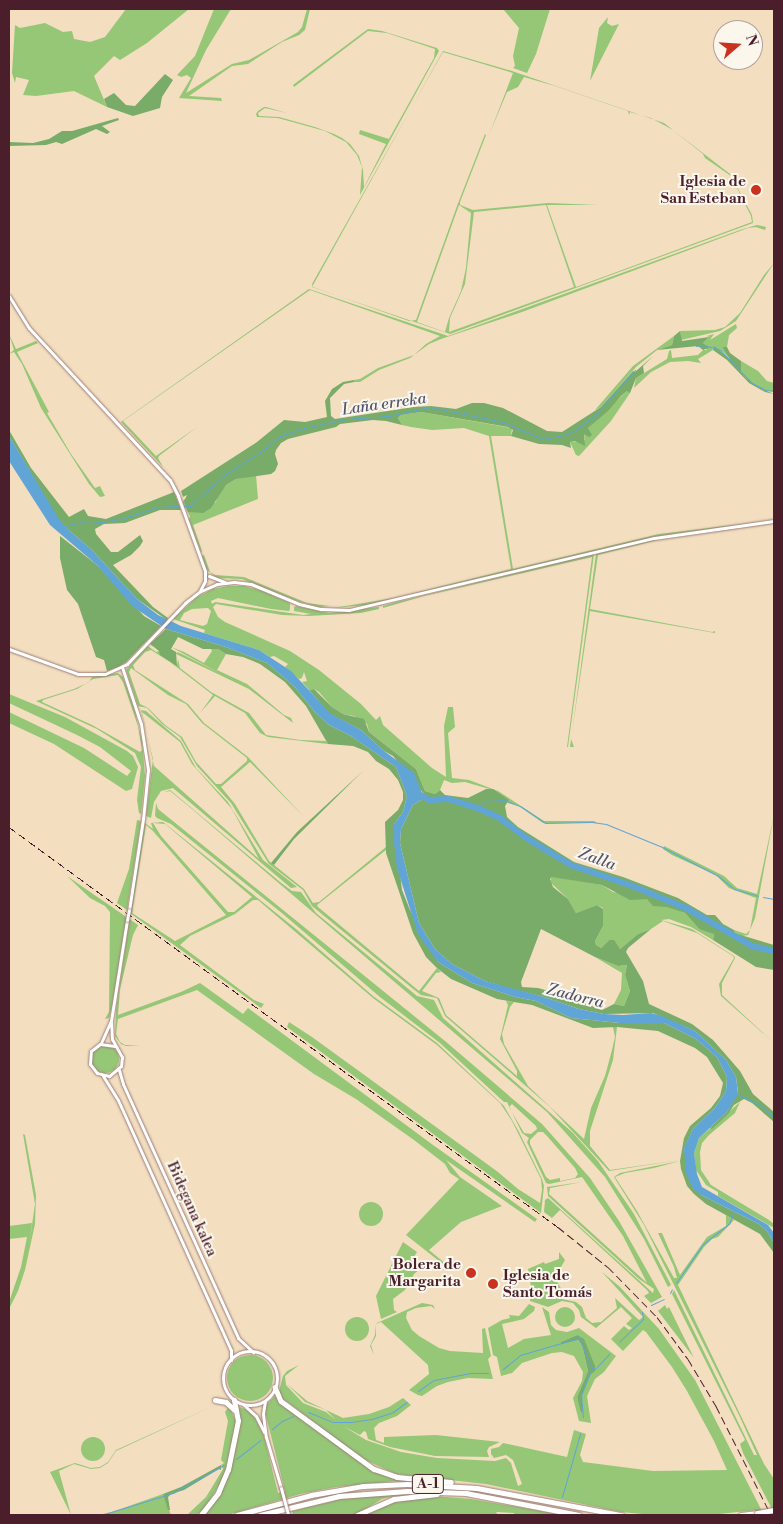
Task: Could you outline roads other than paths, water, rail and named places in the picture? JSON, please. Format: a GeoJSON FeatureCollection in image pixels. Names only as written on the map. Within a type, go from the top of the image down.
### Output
{"type":"FeatureCollection","features":[{"type":"Feature","properties":{"kind":"highway"},"geometry":{"type":"LineString","coordinates":[[275,1387],[281,1401],[374,1469],[397,1477],[459,1483],[477,1488]]}},
{"type":"Feature","properties":{"kind":"highway"},"geometry":{"type":"LineString","coordinates":[[215,1400],[230,1404],[238,1415]]}},
{"type":"Feature","properties":{"kind":"highway"},"geometry":{"type":"LineString","coordinates":[[201,1515],[214,1500],[225,1479],[237,1430],[238,1415],[234,1400]]}},
{"type":"Feature","properties":{"kind":"highway","name":"A-1"},"geometry":{"type":"LineString","coordinates":[[237,1515],[310,1494],[363,1486],[417,1484],[477,1488],[621,1515]]}},
{"type":"Feature","properties":{"kind":"highway","name":"A-1"},"geometry":{"type":"LineString","coordinates":[[260,1515],[314,1501],[364,1493],[407,1490],[466,1493],[579,1515]]}},
{"type":"Feature","properties":{"kind":"highway"},"geometry":{"type":"LineString","coordinates":[[357,1515],[394,1499],[424,1494],[466,1493]]}},
{"type":"Feature","properties":{"kind":"highway"},"geometry":{"type":"LineString","coordinates":[[741,1515],[774,1510]]}},
{"type":"Feature","properties":{"kind":"street"},"geometry":{"type":"LineString","coordinates":[[9,296],[29,328],[163,470],[178,496],[210,586]]}},
{"type":"Feature","properties":{"kind":"street"},"geometry":{"type":"LineString","coordinates":[[208,576],[228,582],[250,584],[299,604],[321,610],[349,610],[654,538],[774,521]]}},
{"type":"Feature","properties":{"kind":"street"},"geometry":{"type":"LineString","coordinates":[[199,592],[208,576]]}},
{"type":"Feature","properties":{"kind":"street"},"geometry":{"type":"LineString","coordinates":[[9,649],[78,674],[96,675],[122,668],[199,592],[210,586],[228,582]]}},
{"type":"Feature","properties":{"kind":"street"},"geometry":{"type":"LineString","coordinates":[[111,1021],[100,1044],[91,1051],[89,1060],[94,1071],[103,1076],[109,1076],[119,1070],[122,1058],[111,1035],[111,1021],[144,811],[148,770],[142,724],[122,668]]}},
{"type":"Feature","properties":{"kind":"street"},"geometry":{"type":"LineString","coordinates":[[100,1044],[115,1046]]}},
{"type":"Feature","properties":{"kind":"street","name":"Bidegana kalea"},"geometry":{"type":"LineString","coordinates":[[119,1070],[123,1084],[238,1338],[243,1345],[253,1352]]}},
{"type":"Feature","properties":{"kind":"street","name":"Bidegana kalea"},"geometry":{"type":"LineString","coordinates":[[103,1076],[118,1100],[221,1328],[230,1350],[231,1360]]}},
{"type":"Feature","properties":{"kind":"street"},"geometry":{"type":"LineString","coordinates":[[243,1404],[257,1404],[265,1400],[275,1387],[276,1373],[271,1362],[263,1355],[253,1352],[241,1353],[231,1360],[224,1371],[223,1380],[228,1393],[234,1400],[243,1404],[256,1416],[266,1437]]}},
{"type":"Feature","properties":{"kind":"street"},"geometry":{"type":"LineString","coordinates":[[265,1400],[263,1414],[266,1437],[288,1515]]}},
{"type":"Feature","properties":{"kind":"water"},"geometry":{"type":"Polygon","coordinates":[[[9,436],[59,519],[92,550],[137,599],[158,615],[181,626],[259,650],[291,671],[331,714],[361,730],[384,751],[414,773],[424,798],[413,805],[401,829],[400,843],[419,923],[435,949],[452,964],[485,981],[544,997],[579,1009],[604,1014],[651,1013],[662,1016],[695,1031],[726,1060],[736,1077],[738,1094],[727,1112],[699,1138],[694,1153],[697,1174],[702,1187],[768,1225],[774,1233],[774,1243],[767,1231],[759,1224],[701,1195],[692,1187],[686,1173],[684,1148],[693,1129],[715,1108],[726,1091],[727,1077],[717,1057],[696,1039],[664,1023],[620,1023],[571,1018],[536,1001],[515,997],[472,983],[438,962],[418,934],[397,868],[393,834],[394,824],[403,812],[407,796],[396,767],[351,736],[329,725],[314,711],[295,687],[267,663],[226,647],[166,629],[132,606],[97,565],[50,525],[9,461],[9,436]]]}},
{"type":"Feature","properties":{"kind":"waterway","name":"Laña erreka"},"geometry":{"type":"LineString","coordinates":[[696,346],[704,345],[720,350],[752,383],[766,390],[774,391]]}},
{"type":"Feature","properties":{"kind":"waterway","name":"Laña erreka"},"geometry":{"type":"LineString","coordinates":[[183,506],[190,506],[227,473],[265,449],[280,436],[304,428],[346,419],[389,416],[430,407],[503,422],[543,439],[564,435],[574,431],[594,416],[635,370]]}},
{"type":"Feature","properties":{"kind":"waterway","name":"Laña erreka"},"geometry":{"type":"LineString","coordinates":[[64,526],[87,521],[102,522],[121,519],[158,507],[179,506]]}},
{"type":"Feature","properties":{"kind":"waterway","name":"Zalla"},"geometry":{"type":"LineString","coordinates":[[419,794],[430,800],[448,799],[478,808],[500,818],[525,837],[571,865],[633,886],[688,909],[752,946],[774,951]]}},
{"type":"Feature","properties":{"kind":"waterway"},"geometry":{"type":"LineString","coordinates":[[478,808],[488,799],[504,800],[520,806],[545,823],[592,822],[606,824],[660,846],[718,876],[734,889],[758,896]]}},
{"type":"Feature","properties":{"kind":"waterway"},"geometry":{"type":"LineString","coordinates":[[763,897],[774,899]]}},
{"type":"Feature","properties":{"kind":"waterway"},"geometry":{"type":"LineString","coordinates":[[737,1094],[760,1105],[774,1117]]}},
{"type":"Feature","properties":{"kind":"waterway"},"geometry":{"type":"LineString","coordinates":[[676,1283],[703,1244],[729,1224],[734,1211]]}},
{"type":"Feature","properties":{"kind":"waterway"},"geometry":{"type":"LineString","coordinates":[[670,1293],[672,1289]]}},
{"type":"Feature","properties":{"kind":"waterway"},"geometry":{"type":"LineString","coordinates":[[651,1305],[664,1299]]}},
{"type":"Feature","properties":{"kind":"waterway"},"geometry":{"type":"LineString","coordinates":[[619,1342],[643,1319],[642,1312]]}},
{"type":"Feature","properties":{"kind":"waterway"},"geometry":{"type":"LineString","coordinates":[[503,1369],[520,1355],[579,1338],[592,1368],[595,1369],[609,1354]]}},
{"type":"Feature","properties":{"kind":"waterway"},"geometry":{"type":"LineString","coordinates":[[583,1417],[581,1395],[592,1368]]}},
{"type":"Feature","properties":{"kind":"waterway"},"geometry":{"type":"LineString","coordinates":[[418,1391],[434,1380],[470,1373],[488,1373]]}},
{"type":"Feature","properties":{"kind":"waterway"},"geometry":{"type":"LineString","coordinates":[[308,1412],[333,1422],[351,1422],[372,1419],[393,1412],[407,1402]]}},
{"type":"Feature","properties":{"kind":"waterway"},"geometry":{"type":"LineString","coordinates":[[272,1429],[282,1421],[293,1416]]}},
{"type":"Feature","properties":{"kind":"waterway"},"geometry":{"type":"LineString","coordinates":[[562,1497],[580,1434]]}},
{"type":"Feature","properties":{"kind":"waterway"},"geometry":{"type":"LineString","coordinates":[[236,1459],[260,1440]]}},
{"type":"Feature","properties":{"kind":"waterway"},"geometry":{"type":"LineString","coordinates":[[101,1515],[173,1493],[224,1465]]}},
{"type":"Feature","properties":{"kind":"railway"},"geometry":{"type":"LineString","coordinates":[[9,827],[558,1227],[608,1267],[657,1317],[688,1359],[716,1406],[771,1515]]}},
{"type":"Feature","properties":{"kind":"place","name":"Iglesia de San Esteban"},"geometry":{"type":"Point","coordinates":[756,190]}},
{"type":"Feature","properties":{"kind":"place","name":"Bolera de Margarita"},"geometry":{"type":"Point","coordinates":[471,1273]}},
{"type":"Feature","properties":{"kind":"place","name":"Iglesia de Santo Tomás"},"geometry":{"type":"Point","coordinates":[493,1284]}},
{"type":"Feature","properties":{"kind":"water label","name":"Zadorra"},"geometry":{"type":"Point","coordinates":[575,996]}}]}
